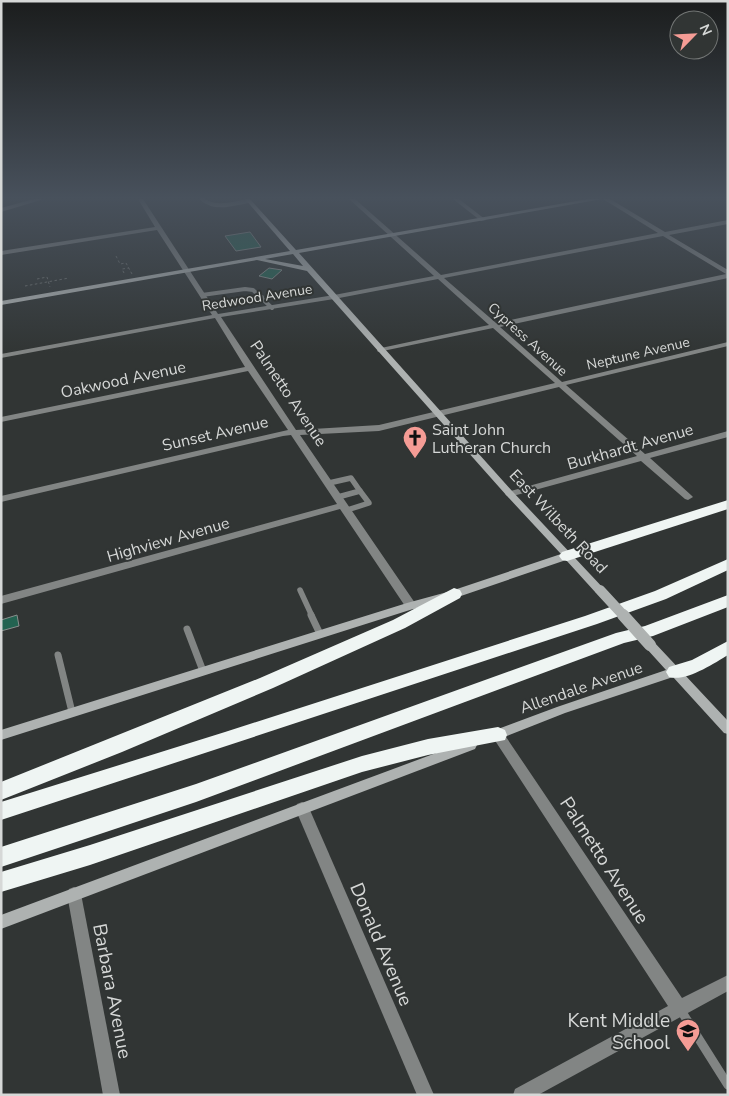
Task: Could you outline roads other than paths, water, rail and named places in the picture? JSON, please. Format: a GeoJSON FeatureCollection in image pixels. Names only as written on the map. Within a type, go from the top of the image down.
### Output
{"type":"FeatureCollection","features":[{"type":"Feature","properties":{"kind":"highway"},"geometry":{"type":"LineString","coordinates":[[567,556],[728,504]]}},
{"type":"Feature","properties":{"kind":"highway"},"geometry":{"type":"LineString","coordinates":[[1,811],[182,755],[605,615],[700,578],[728,564]]}},
{"type":"Feature","properties":{"kind":"highway"},"geometry":{"type":"LineString","coordinates":[[1,791],[83,760],[254,689],[403,623],[432,609],[454,594]]}},
{"type":"Feature","properties":{"kind":"highway"},"geometry":{"type":"LineString","coordinates":[[1,857],[205,789],[622,638],[647,632],[728,601]]}},
{"type":"Feature","properties":{"kind":"highway"},"geometry":{"type":"LineString","coordinates":[[675,672],[698,665],[728,648]]}},
{"type":"Feature","properties":{"kind":"highway"},"geometry":{"type":"LineString","coordinates":[[1,882],[90,855],[362,764],[428,747],[498,734]]}},
{"type":"Feature","properties":{"kind":"main road"},"geometry":{"type":"LineString","coordinates":[[1,303],[305,250]]}},
{"type":"Feature","properties":{"kind":"main road","name":"East Wilbeth Road"},"geometry":{"type":"LineString","coordinates":[[294,252],[510,494],[728,729]]}},
{"type":"Feature","properties":{"kind":"main road"},"geometry":{"type":"LineString","coordinates":[[255,259],[309,269]]}},
{"type":"Feature","properties":{"kind":"main road"},"geometry":{"type":"LineString","coordinates":[[1,735],[320,634],[454,594],[567,556]]}},
{"type":"Feature","properties":{"kind":"main road","name":"Allendale Avenue"},"geometry":{"type":"LineString","coordinates":[[1,922],[561,710],[675,672]]}},
{"type":"Feature","properties":{"kind":"street"},"geometry":{"type":"LineString","coordinates":[[1,253],[19,250]]}},
{"type":"Feature","properties":{"kind":"street","name":"Palmetto Avenue"},"geometry":{"type":"LineString","coordinates":[[172,250],[411,606]]}},
{"type":"Feature","properties":{"kind":"street","name":"Cypress Avenue"},"geometry":{"type":"LineString","coordinates":[[409,250],[688,497]]}},
{"type":"Feature","properties":{"kind":"street","name":"Redwood Avenue"},"geometry":{"type":"LineString","coordinates":[[1,356],[216,316],[334,297],[580,250]]}},
{"type":"Feature","properties":{"kind":"street"},"geometry":{"type":"LineString","coordinates":[[690,250],[728,274]]}},
{"type":"Feature","properties":{"kind":"street"},"geometry":{"type":"LineString","coordinates":[[381,350],[728,274]]}},
{"type":"Feature","properties":{"kind":"street","name":"Neptune Avenue"},"geometry":{"type":"LineString","coordinates":[[438,414],[728,344]]}},
{"type":"Feature","properties":{"kind":"street","name":"Oakwood Avenue"},"geometry":{"type":"LineString","coordinates":[[1,420],[251,368]]}},
{"type":"Feature","properties":{"kind":"street","name":"Sunset Avenue"},"geometry":{"type":"LineString","coordinates":[[1,499],[255,439],[295,432],[380,428],[438,414]]}},
{"type":"Feature","properties":{"kind":"street","name":"Burkhardt Avenue"},"geometry":{"type":"LineString","coordinates":[[510,494],[642,456],[728,434]]}},
{"type":"Feature","properties":{"kind":"street","name":"Highview Avenue"},"geometry":{"type":"LineString","coordinates":[[1,600],[343,504]]}},
{"type":"Feature","properties":{"kind":"street","name":"Palmetto Avenue"},"geometry":{"type":"LineString","coordinates":[[498,734],[678,1007]]}},
{"type":"Feature","properties":{"kind":"street","name":"Donald Avenue"},"geometry":{"type":"LineString","coordinates":[[302,808],[426,1095]]}},
{"type":"Feature","properties":{"kind":"street","name":"Barbara Avenue"},"geometry":{"type":"LineString","coordinates":[[74,894],[112,1095]]}},
{"type":"Feature","properties":{"kind":"street"},"geometry":{"type":"LineString","coordinates":[[521,1095],[623,1040],[678,1007],[728,984]]}},
{"type":"Feature","properties":{"kind":"lane"},"geometry":{"type":"LineString","coordinates":[[202,295],[245,289],[254,290],[272,308]]}},
{"type":"Feature","properties":{"kind":"lane"},"geometry":{"type":"LineString","coordinates":[[208,305],[262,297]]}},
{"type":"Feature","properties":{"kind":"lane"},"geometry":{"type":"LineString","coordinates":[[328,483],[351,478],[369,503],[343,504]]}},
{"type":"Feature","properties":{"kind":"lane"},"geometry":{"type":"LineString","coordinates":[[343,504],[360,491]]}},
{"type":"Feature","properties":{"kind":"lane"},"geometry":{"type":"LineString","coordinates":[[300,590],[320,634]]}},
{"type":"Feature","properties":{"kind":"lane"},"geometry":{"type":"LineString","coordinates":[[187,629],[203,671]]}},
{"type":"Feature","properties":{"kind":"lane"},"geometry":{"type":"LineString","coordinates":[[58,656],[72,712]]}},
{"type":"Feature","properties":{"kind":"lane"},"geometry":{"type":"LineString","coordinates":[[678,1007],[728,1085]]}},
{"type":"Feature","properties":{"kind":"place","name":"Saint John Lutheran Church"},"geometry":{"type":"Point","coordinates":[415,459]}},
{"type":"Feature","properties":{"kind":"place","name":"Kent Middle School"},"geometry":{"type":"Point","coordinates":[688,1052]}}]}
